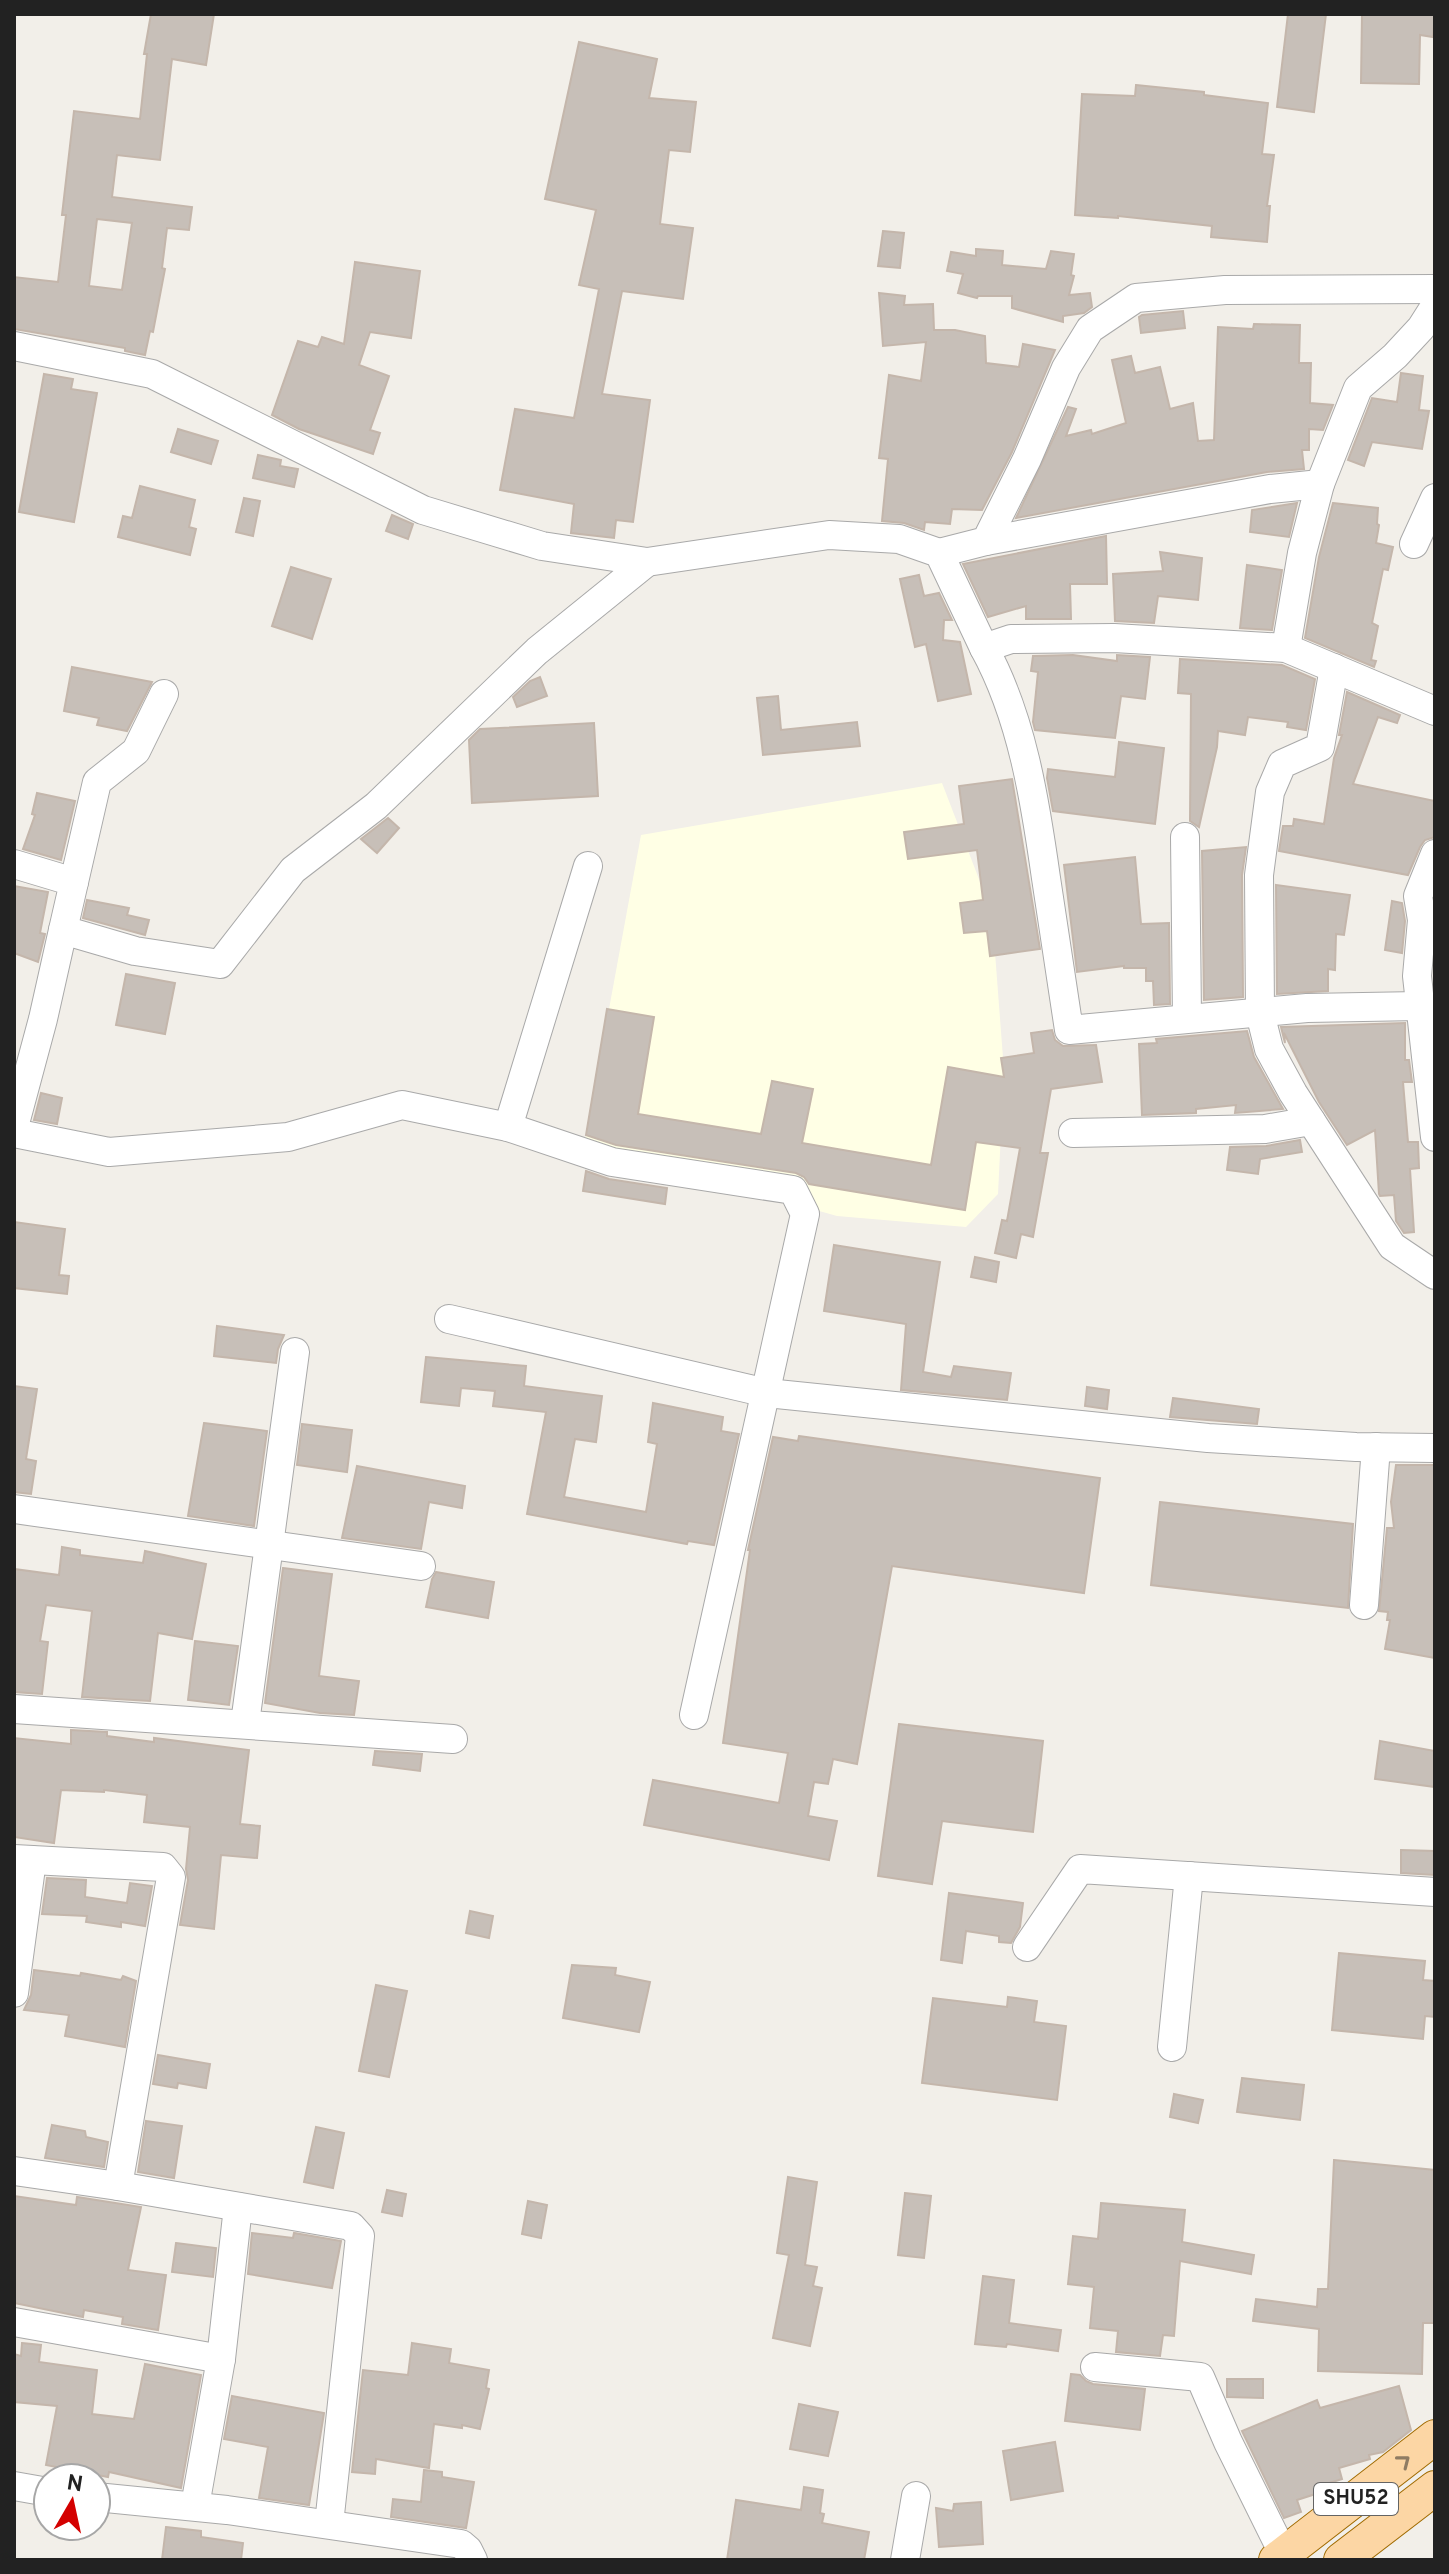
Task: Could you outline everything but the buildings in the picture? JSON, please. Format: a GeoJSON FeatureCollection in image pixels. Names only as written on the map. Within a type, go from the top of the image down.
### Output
{"type":"FeatureCollection","features":[{"type":"Feature","properties":{"kind":"main road","name":"SHU52"},"geometry":{"type":"LineString","coordinates":[[1280,2558],[1435,2437]]}},
{"type":"Feature","properties":{"kind":"main road","name":"SHU52"},"geometry":{"type":"LineString","coordinates":[[1341,2560],[1435,2488]]}},
{"type":"Feature","properties":{"kind":"street"},"geometry":{"type":"LineString","coordinates":[[986,541],[1027,459],[1066,368],[1090,329],[1136,298],[1225,290],[1435,289]]}},
{"type":"Feature","properties":{"kind":"street"},"geometry":{"type":"LineString","coordinates":[[1286,648],[1302,553],[1320,484],[1358,388],[1395,356],[1421,328],[1435,306]]}},
{"type":"Feature","properties":{"kind":"street"},"geometry":{"type":"LineString","coordinates":[[14,346],[152,374],[423,510],[542,546],[647,562],[829,535],[899,539],[939,553],[986,541],[1270,489],[1320,484]]}},
{"type":"Feature","properties":{"kind":"street"},"geometry":{"type":"LineString","coordinates":[[1414,544],[1435,498]]}},
{"type":"Feature","properties":{"kind":"street"},"geometry":{"type":"LineString","coordinates":[[939,553],[1000,677],[1011,710],[1036,808],[1069,1030],[1350,1006],[1419,1006]]}},
{"type":"Feature","properties":{"kind":"street"},"geometry":{"type":"LineString","coordinates":[[63,930],[135,951],[220,964],[293,870],[376,806],[537,651],[647,562]]}},
{"type":"Feature","properties":{"kind":"street"},"geometry":{"type":"LineString","coordinates":[[984,648],[1011,639],[1114,638],[1286,648],[1435,711]]}},
{"type":"Feature","properties":{"kind":"street"},"geometry":{"type":"LineString","coordinates":[[1334,668],[1320,747],[1282,764],[1270,792],[1259,875],[1260,1013],[1269,1049],[1311,1121],[1392,1246],[1435,1275]]}},
{"type":"Feature","properties":{"kind":"street"},"geometry":{"type":"LineString","coordinates":[[164,694],[136,751],[97,782],[14,1130],[109,1152],[288,1137],[402,1105],[508,1127],[612,1162],[793,1190],[805,1214],[694,1715]]}},
{"type":"Feature","properties":{"kind":"street"},"geometry":{"type":"LineString","coordinates":[[1185,837],[1187,1018]]}},
{"type":"Feature","properties":{"kind":"street"},"geometry":{"type":"LineString","coordinates":[[1435,854],[1418,896],[1422,920],[1417,976],[1435,1137]]}},
{"type":"Feature","properties":{"kind":"street"},"geometry":{"type":"LineString","coordinates":[[14,864],[74,882]]}},
{"type":"Feature","properties":{"kind":"street"},"geometry":{"type":"LineString","coordinates":[[508,1127],[588,866]]}},
{"type":"Feature","properties":{"kind":"street"},"geometry":{"type":"LineString","coordinates":[[1073,1133],[1265,1129],[1311,1121]]}},
{"type":"Feature","properties":{"kind":"street"},"geometry":{"type":"LineString","coordinates":[[449,1319],[767,1393],[1208,1438],[1435,1448]]}},
{"type":"Feature","properties":{"kind":"street"},"geometry":{"type":"LineString","coordinates":[[245,1723],[295,1352]]}},
{"type":"Feature","properties":{"kind":"street"},"geometry":{"type":"LineString","coordinates":[[1364,1605],[1376,1447]]}},
{"type":"Feature","properties":{"kind":"street"},"geometry":{"type":"LineString","coordinates":[[14,1509],[421,1566]]}},
{"type":"Feature","properties":{"kind":"street"},"geometry":{"type":"LineString","coordinates":[[14,1709],[453,1739]]}},
{"type":"Feature","properties":{"kind":"street"},"geometry":{"type":"LineString","coordinates":[[14,1993],[23,1860],[163,1867],[171,1877],[118,2186]]}},
{"type":"Feature","properties":{"kind":"street"},"geometry":{"type":"LineString","coordinates":[[1027,1947],[1080,1869],[1435,1892]]}},
{"type":"Feature","properties":{"kind":"street"},"geometry":{"type":"LineString","coordinates":[[1172,2047],[1189,1876]]}},
{"type":"Feature","properties":{"kind":"street"},"geometry":{"type":"LineString","coordinates":[[14,2171],[351,2226],[360,2236],[329,2524]]}},
{"type":"Feature","properties":{"kind":"street"},"geometry":{"type":"LineString","coordinates":[[195,2506],[221,2359],[238,2207]]}},
{"type":"Feature","properties":{"kind":"street"},"geometry":{"type":"LineString","coordinates":[[14,2322],[221,2359]]}},
{"type":"Feature","properties":{"kind":"street"},"geometry":{"type":"LineString","coordinates":[[1095,2367],[1200,2377],[1280,2558]]}},
{"type":"Feature","properties":{"kind":"street"},"geometry":{"type":"LineString","coordinates":[[905,2560],[916,2496]]}},
{"type":"Feature","properties":{"kind":"street"},"geometry":{"type":"LineString","coordinates":[[112,2498],[195,2506],[461,2544],[473,2560]]}},
{"type":"Feature","properties":{"kind":"shaded area"},"geometry":{"type":"Polygon","coordinates":[[[942,783],[992,913],[1004,1071],[998,1194],[966,1227],[837,1216],[584,1145],[641,835],[942,783]]]}}]}
